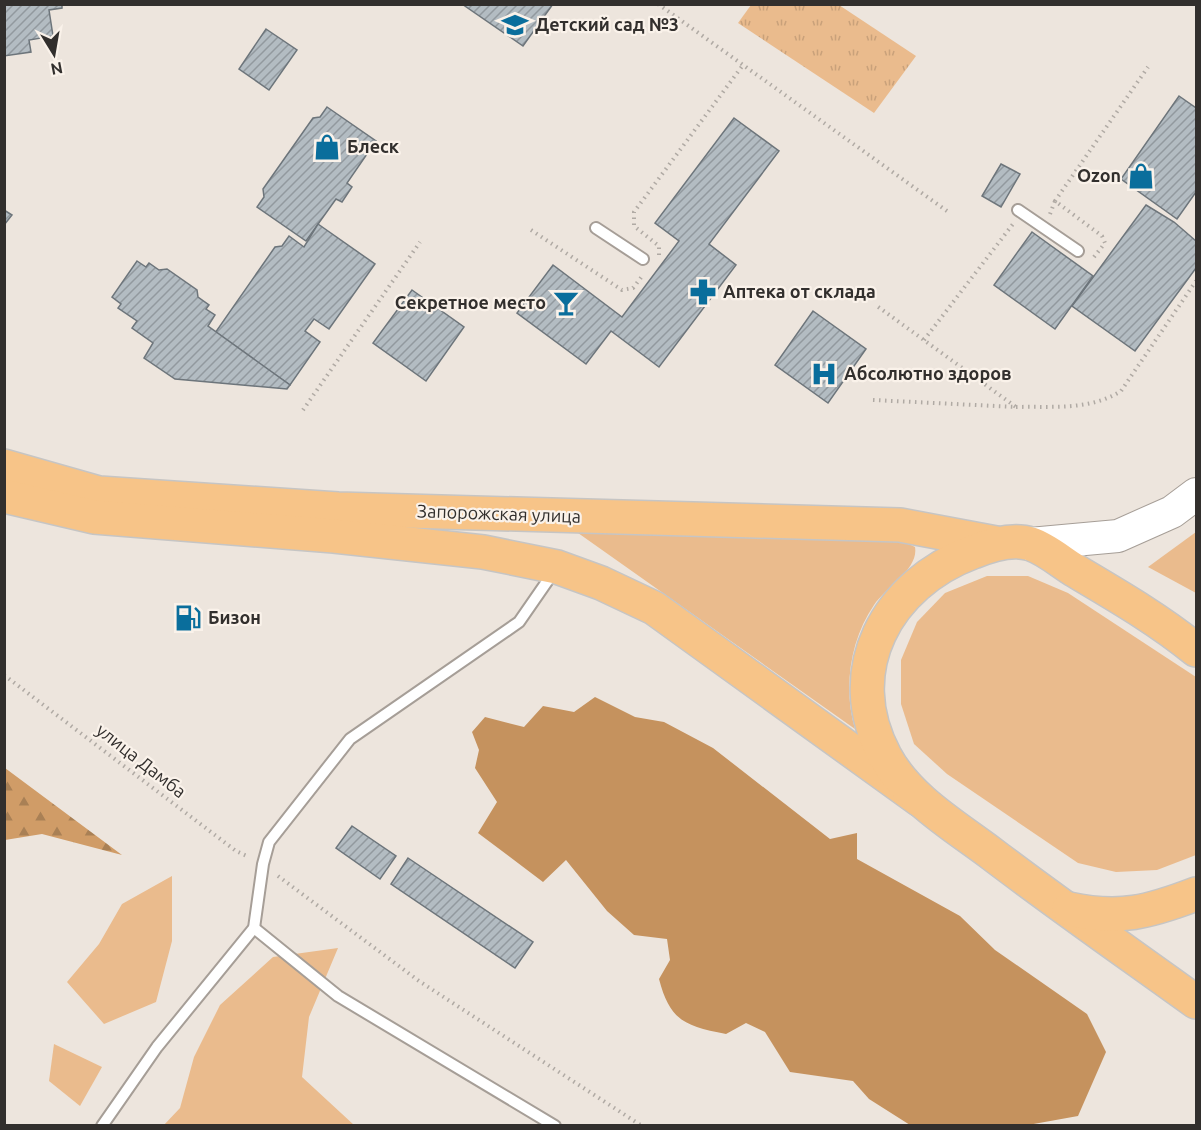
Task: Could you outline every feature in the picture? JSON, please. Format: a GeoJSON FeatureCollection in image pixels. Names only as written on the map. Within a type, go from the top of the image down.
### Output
{"type":"FeatureCollection","features":[{"type":"Feature","properties":{"kind":"main road","name":"Запорожская улица"},"geometry":{"type":"LineString","coordinates":[[4,466],[99,493],[338,510],[900,525],[996,543]]}},
{"type":"Feature","properties":{"kind":"main road"},"geometry":{"type":"LineString","coordinates":[[1197,494],[1172,512],[1118,536],[1030,544],[996,543],[955,558],[922,578],[900,600],[878,634],[868,666],[868,711],[885,757],[920,800],[1064,908],[1197,1002]]}},
{"type":"Feature","properties":{"kind":"main road","name":"Запорожская улица"},"geometry":{"type":"LineString","coordinates":[[4,496],[94,517],[334,536],[483,552],[556,567],[601,583],[654,608],[920,800]]}},
{"type":"Feature","properties":{"kind":"main road"},"geometry":{"type":"LineString","coordinates":[[1030,544],[1163,623],[1197,650]]}},
{"type":"Feature","properties":{"kind":"main road"},"geometry":{"type":"LineString","coordinates":[[1064,908],[1101,916],[1155,910],[1197,894]]}},
{"type":"Feature","properties":{"kind":"lane"},"geometry":{"type":"LineString","coordinates":[[1018,210],[1078,251]]}},
{"type":"Feature","properties":{"kind":"lane"},"geometry":{"type":"LineString","coordinates":[[596,228],[648,260]]}},
{"type":"Feature","properties":{"kind":"lane"},"geometry":{"type":"LineString","coordinates":[[102,1125],[157,1047],[254,928],[262,864],[269,842],[350,740],[519,622],[556,567]]}},
{"type":"Feature","properties":{"kind":"lane"},"geometry":{"type":"LineString","coordinates":[[254,928],[338,996],[555,1125]]}},
{"type":"Feature","properties":{"kind":"path"},"geometry":{"type":"LineString","coordinates":[[658,4],[947,211]]}},
{"type":"Feature","properties":{"kind":"path"},"geometry":{"type":"LineString","coordinates":[[648,260],[661,252],[659,246],[634,226],[634,212],[743,65]]}},
{"type":"Feature","properties":{"kind":"path"},"geometry":{"type":"LineString","coordinates":[[531,230],[622,290],[633,288],[647,270]]}},
{"type":"Feature","properties":{"kind":"path"},"geometry":{"type":"LineString","coordinates":[[303,410],[420,242]]}},
{"type":"Feature","properties":{"kind":"path"},"geometry":{"type":"LineString","coordinates":[[873,400],[1016,407],[1085,406],[1105,401],[1121,391],[1197,281]]}},
{"type":"Feature","properties":{"kind":"path"},"geometry":{"type":"LineString","coordinates":[[878,306],[1016,407]]}},
{"type":"Feature","properties":{"kind":"path","name":"улица Дамба"},"geometry":{"type":"LineString","coordinates":[[4,675],[236,851],[262,864],[419,981],[642,1125]]}},
{"type":"Feature","properties":{"kind":"green space"},"geometry":{"type":"Polygon","coordinates":[[[751,5],[839,5],[916,56],[874,113],[738,23],[751,5]]]}},
{"type":"Feature","properties":{"kind":"green space"},"geometry":{"type":"Polygon","coordinates":[[[571,528],[903,541],[915,547],[912,563],[879,598],[859,633],[849,681],[851,713],[855,729],[571,528]]]}},
{"type":"Feature","properties":{"kind":"green space"},"geometry":{"type":"Polygon","coordinates":[[[1196,532],[1196,593],[1148,567],[1196,532]]]}},
{"type":"Feature","properties":{"kind":"green space"},"geometry":{"type":"Polygon","coordinates":[[[987,576],[1028,576],[1068,593],[1196,677],[1196,855],[1157,870],[1116,872],[1078,863],[947,774],[914,744],[901,704],[901,660],[917,622],[945,593],[987,576]]]}},
{"type":"Feature","properties":{"kind":"green space"},"geometry":{"type":"Polygon","coordinates":[[[5,768],[122,855],[42,834],[5,840],[5,768]]]}},
{"type":"Feature","properties":{"kind":"green space"},"geometry":{"type":"Polygon","coordinates":[[[172,876],[172,941],[156,1002],[104,1024],[67,982],[99,944],[122,904],[172,876]]]}},
{"type":"Feature","properties":{"kind":"green space"},"geometry":{"type":"Polygon","coordinates":[[[338,948],[309,1017],[302,1077],[354,1125],[163,1126],[180,1108],[194,1057],[220,1005],[273,957],[338,948]]]}},
{"type":"Feature","properties":{"kind":"green space"},"geometry":{"type":"Polygon","coordinates":[[[54,1044],[102,1067],[80,1106],[49,1081],[54,1044]]]}},
{"type":"Feature","properties":{"kind":"shaded area"},"geometry":{"type":"Polygon","coordinates":[[[595,697],[635,717],[664,722],[713,748],[830,839],[857,833],[857,859],[960,916],[995,950],[1087,1014],[1106,1052],[1078,1116],[1028,1125],[910,1125],[869,1099],[853,1081],[790,1072],[765,1032],[746,1023],[726,1034],[690,1024],[674,1013],[663,993],[659,979],[670,960],[667,939],[634,935],[607,911],[566,860],[543,882],[478,833],[497,802],[475,768],[479,750],[472,732],[485,717],[524,727],[543,706],[574,712],[595,697]]]}},
{"type":"Feature","properties":{"kind":"building"},"geometry":{"type":"Polygon","coordinates":[[[4,4],[62,4],[62,8],[49,10],[53,36],[29,40],[31,52],[4,56],[4,4]]]}},
{"type":"Feature","properties":{"kind":"building","name":"Детский сад №3"},"geometry":{"type":"Polygon","coordinates":[[[462,4],[553,4],[523,46],[462,4]]]}},
{"type":"Feature","properties":{"kind":"building"},"geometry":{"type":"Polygon","coordinates":[[[266,29],[297,50],[269,90],[239,69],[266,29]]]}},
{"type":"Feature","properties":{"kind":"building"},"geometry":{"type":"Polygon","coordinates":[[[1179,96],[1196,108],[1196,192],[1177,219],[1121,179],[1179,96]]]}},
{"type":"Feature","properties":{"kind":"building"},"geometry":{"type":"Polygon","coordinates":[[[327,107],[376,141],[347,183],[352,187],[342,202],[336,199],[306,241],[257,207],[264,197],[263,189],[313,118],[320,117],[327,107]]]}},
{"type":"Feature","properties":{"kind":"building"},"geometry":{"type":"Polygon","coordinates":[[[734,118],[779,151],[709,244],[736,265],[659,367],[611,331],[586,364],[517,313],[553,265],[622,317],[679,241],[655,223],[734,118]]]}},
{"type":"Feature","properties":{"kind":"building"},"geometry":{"type":"Polygon","coordinates":[[[1001,164],[1020,174],[1001,207],[982,196],[1001,164]]]}},
{"type":"Feature","properties":{"kind":"building"},"geometry":{"type":"Polygon","coordinates":[[[1146,205],[1174,222],[1196,241],[1196,268],[1135,351],[1072,306],[1146,205]]]}},
{"type":"Feature","properties":{"kind":"building"},"geometry":{"type":"Polygon","coordinates":[[[4,210],[12,215],[4,225],[4,210]]]}},
{"type":"Feature","properties":{"kind":"building"},"geometry":{"type":"Polygon","coordinates":[[[318,224],[375,264],[329,329],[314,319],[305,331],[320,342],[290,385],[215,333],[275,247],[282,246],[289,236],[304,247],[318,224]]]}},
{"type":"Feature","properties":{"kind":"building"},"geometry":{"type":"Polygon","coordinates":[[[1032,232],[1093,276],[1055,329],[994,285],[1032,232]]]}},
{"type":"Feature","properties":{"kind":"building"},"geometry":{"type":"Polygon","coordinates":[[[137,261],[146,267],[149,263],[159,270],[167,269],[197,290],[198,297],[209,305],[206,309],[215,315],[208,326],[290,385],[287,389],[175,379],[144,358],[153,343],[132,328],[137,321],[118,308],[121,304],[112,297],[137,261]]]}},
{"type":"Feature","properties":{"kind":"building"},"geometry":{"type":"Polygon","coordinates":[[[412,290],[464,327],[426,381],[373,343],[412,290]]]}},
{"type":"Feature","properties":{"kind":"building"},"geometry":{"type":"Polygon","coordinates":[[[813,311],[866,349],[828,403],[775,365],[813,311]]]}},
{"type":"Feature","properties":{"kind":"building"},"geometry":{"type":"Polygon","coordinates":[[[352,826],[396,856],[380,879],[336,848],[352,826]]]}},
{"type":"Feature","properties":{"kind":"building"},"geometry":{"type":"Polygon","coordinates":[[[408,858],[533,942],[515,968],[391,884],[408,858]]]}},
{"type":"Feature","properties":{"kind":"place","name":"Детский сад №3"},"geometry":{"type":"Point","coordinates":[515,25]}},
{"type":"Feature","properties":{"kind":"place","name":"Блеск"},"geometry":{"type":"Point","coordinates":[327,147]}},
{"type":"Feature","properties":{"kind":"place","name":"Ozon"},"geometry":{"type":"Point","coordinates":[1141,176]}},
{"type":"Feature","properties":{"kind":"place","name":"Аптека от склада"},"geometry":{"type":"Point","coordinates":[703,292]}},
{"type":"Feature","properties":{"kind":"place","name":"Секретное место"},"geometry":{"type":"Point","coordinates":[566,303]}},
{"type":"Feature","properties":{"kind":"place","name":"Абсолютно здоров"},"geometry":{"type":"Point","coordinates":[824,374]}},
{"type":"Feature","properties":{"kind":"place","name":"Бизон"},"geometry":{"type":"Point","coordinates":[188,618]}}]}
